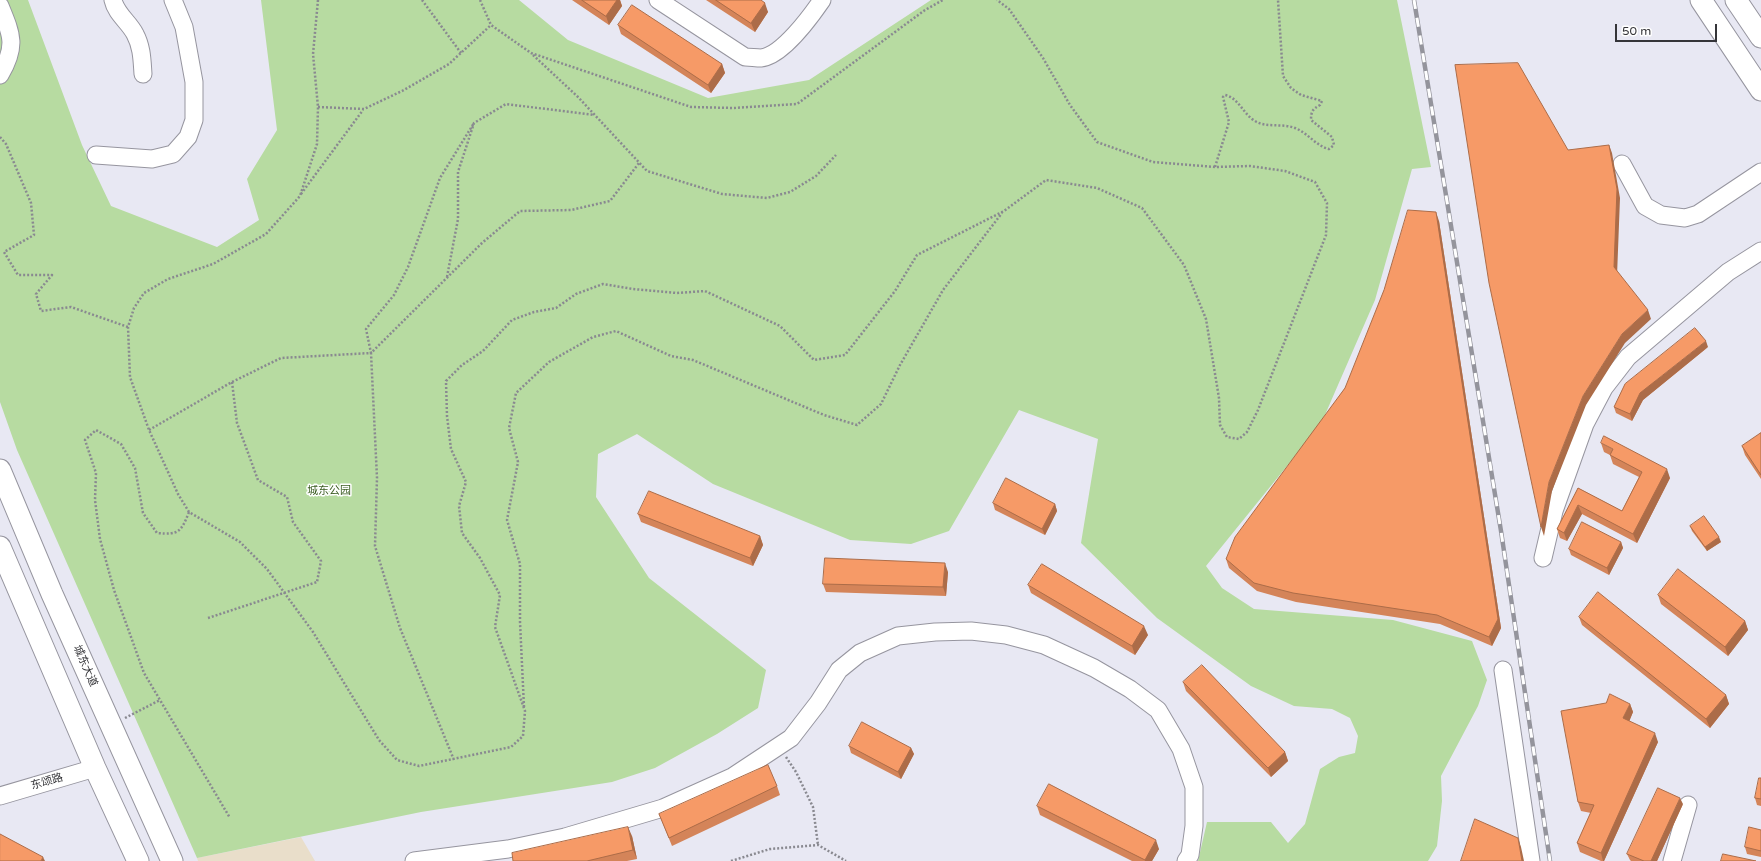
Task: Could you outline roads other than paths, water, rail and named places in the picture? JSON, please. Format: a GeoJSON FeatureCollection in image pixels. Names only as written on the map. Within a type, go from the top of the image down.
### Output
{"type":"FeatureCollection","features":[{"type":"Feature","properties":{"kind":"main road"},"geometry":{"type":"LineString","coordinates":[[1701,0],[1761,90]]}},
{"type":"Feature","properties":{"kind":"main road"},"geometry":{"type":"LineString","coordinates":[[1736,0],[1761,37]]}},
{"type":"Feature","properties":{"kind":"main road","name":"城东大道"},"geometry":{"type":"LineString","coordinates":[[0,470],[52,594],[172,861]]}},
{"type":"Feature","properties":{"kind":"main road"},"geometry":{"type":"LineString","coordinates":[[0,547],[95,768],[138,861]]}},
{"type":"Feature","properties":{"kind":"street"},"geometry":{"type":"LineString","coordinates":[[113,0],[115,8],[134,33],[140,46],[143,74]]}},
{"type":"Feature","properties":{"kind":"street"},"geometry":{"type":"LineString","coordinates":[[96,155],[152,159],[173,154],[188,137],[194,120],[194,82],[184,28],[173,0]]}},
{"type":"Feature","properties":{"kind":"street"},"geometry":{"type":"LineString","coordinates":[[658,0],[727,47],[745,57],[762,58],[776,51],[800,31],[822,0]]}},
{"type":"Feature","properties":{"kind":"street"},"geometry":{"type":"LineString","coordinates":[[0,6],[11,31],[0,75]]}},
{"type":"Feature","properties":{"kind":"street"},"geometry":{"type":"LineString","coordinates":[[1622,164],[1645,206],[1661,215],[1685,218],[1698,214],[1761,172]]}},
{"type":"Feature","properties":{"kind":"street"},"geometry":{"type":"LineString","coordinates":[[1543,558],[1554,511],[1585,424],[1604,388],[1628,357],[1728,272],[1761,251]]}},
{"type":"Feature","properties":{"kind":"street"},"geometry":{"type":"LineString","coordinates":[[414,861],[508,849],[566,837],[663,808],[732,777],[791,738],[818,703],[839,670],[860,653],[898,636],[934,632],[971,631],[1006,635],[1044,645],[1094,668],[1130,690],[1158,710],[1181,749],[1194,787],[1194,826],[1190,855],[1186,861]]}},
{"type":"Feature","properties":{"kind":"street"},"geometry":{"type":"LineString","coordinates":[[1503,670],[1531,861]]}},
{"type":"Feature","properties":{"kind":"street","name":"东颂路"},"geometry":{"type":"LineString","coordinates":[[0,796],[95,768]]}},
{"type":"Feature","properties":{"kind":"street"},"geometry":{"type":"LineString","coordinates":[[1672,861],[1688,805]]}},
{"type":"Feature","properties":{"kind":"railway"},"geometry":{"type":"LineString","coordinates":[[1414,0],[1501,531],[1550,861]]}},
{"type":"Feature","properties":{"kind":"park label","name":"城东公园"},"geometry":{"type":"Point","coordinates":[329,491]}}]}
